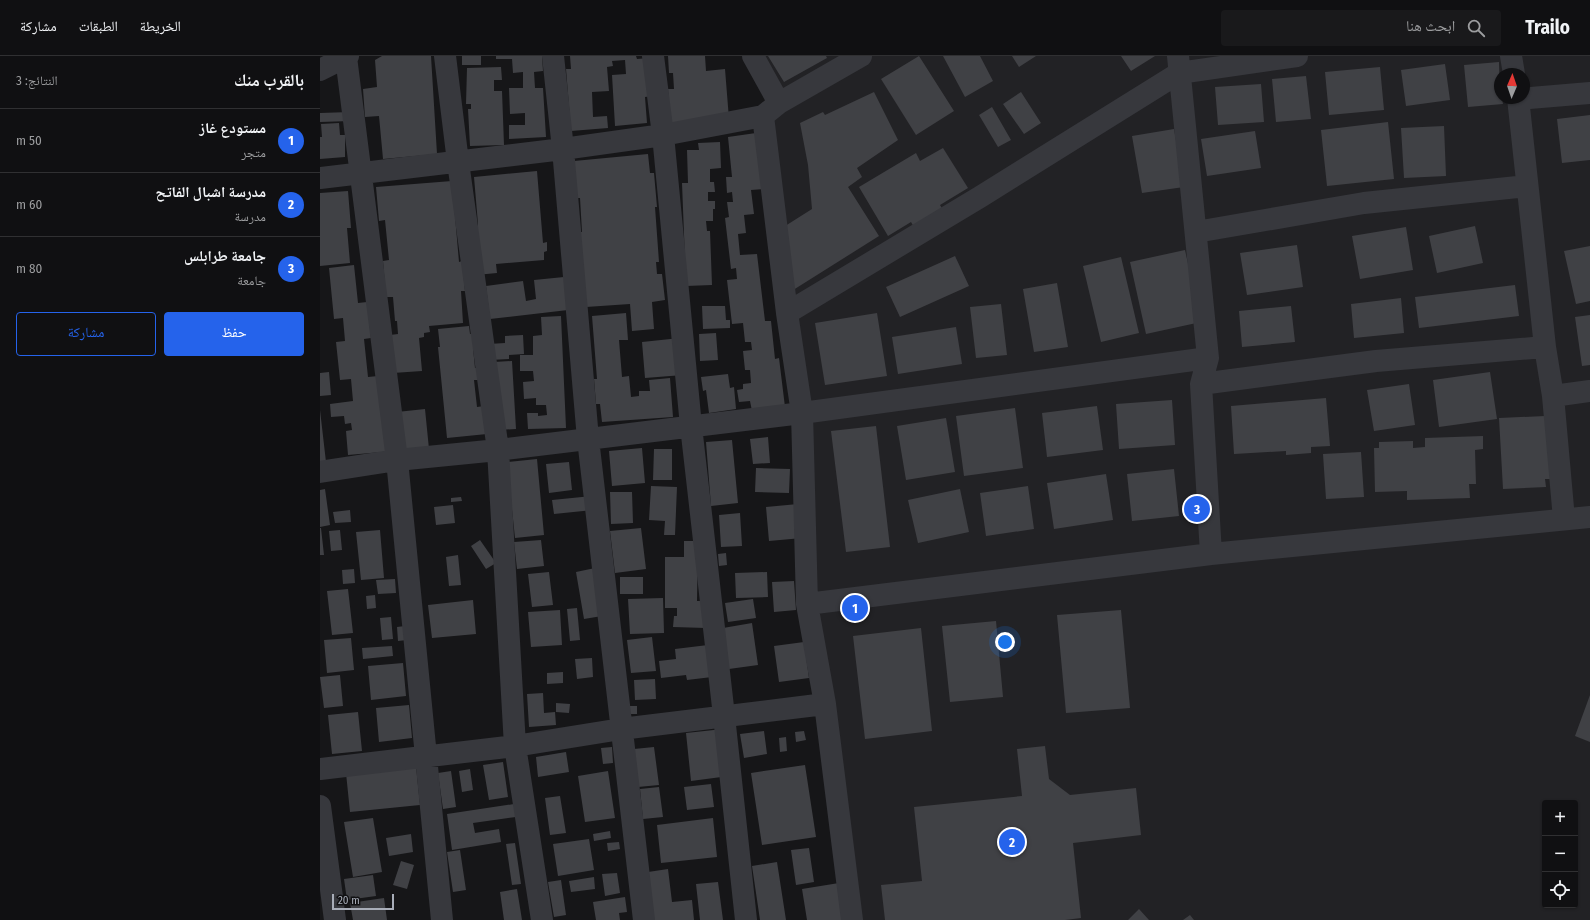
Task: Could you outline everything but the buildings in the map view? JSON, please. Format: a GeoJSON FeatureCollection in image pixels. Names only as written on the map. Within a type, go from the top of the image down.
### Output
{"type":"FeatureCollection","features":[{"type":"Feature","properties":{"kind":"street"},"geometry":{"type":"LineString","coordinates":[[320,70],[347,56],[360,174],[396,460],[442,920]]}},
{"type":"Feature","properties":{"kind":"street"},"geometry":{"type":"LineString","coordinates":[[445,56],[458,162],[498,450],[515,746],[542,920]]}},
{"type":"Feature","properties":{"kind":"street"},"geometry":{"type":"LineString","coordinates":[[553,56],[564,149],[588,439],[644,920]]}},
{"type":"Feature","properties":{"kind":"street"},"geometry":{"type":"LineString","coordinates":[[653,56],[663,135],[691,426],[746,920]]}},
{"type":"Feature","properties":{"kind":"street"},"geometry":{"type":"LineString","coordinates":[[753,56],[771,110],[787,313],[802,413],[807,604],[825,704],[852,920]]}},
{"type":"Feature","properties":{"kind":"street"},"geometry":{"type":"LineString","coordinates":[[320,178],[564,149],[663,135],[771,110],[861,56]]}},
{"type":"Feature","properties":{"kind":"street"},"geometry":{"type":"LineString","coordinates":[[787,313],[987,193],[1178,64],[1297,56]]}},
{"type":"Feature","properties":{"kind":"street"},"geometry":{"type":"LineString","coordinates":[[1511,56],[1513,68]]}},
{"type":"Feature","properties":{"kind":"street"},"geometry":{"type":"LineString","coordinates":[[1178,64],[1208,358],[1201,384],[1211,554]]}},
{"type":"Feature","properties":{"kind":"street"},"geometry":{"type":"LineString","coordinates":[[1530,97],[1590,93]]}},
{"type":"Feature","properties":{"kind":"street"},"geometry":{"type":"LineString","coordinates":[[1519,104],[1545,347],[1553,396],[1564,519]]}},
{"type":"Feature","properties":{"kind":"street"},"geometry":{"type":"LineString","coordinates":[[1196,232],[1364,203],[1527,186]]}},
{"type":"Feature","properties":{"kind":"street"},"geometry":{"type":"LineString","coordinates":[[1201,384],[1376,361],[1545,347]]}},
{"type":"Feature","properties":{"kind":"street"},"geometry":{"type":"LineString","coordinates":[[320,472],[396,460],[498,450],[802,413],[1208,358]]}},
{"type":"Feature","properties":{"kind":"street"},"geometry":{"type":"LineString","coordinates":[[1553,396],[1590,391]]}},
{"type":"Feature","properties":{"kind":"street"},"geometry":{"type":"LineString","coordinates":[[807,604],[1211,554],[1590,517]]}},
{"type":"Feature","properties":{"kind":"street"},"geometry":{"type":"LineString","coordinates":[[320,769],[515,746],[621,729],[825,704]]}},
{"type":"Feature","properties":{"kind":"street"},"geometry":{"type":"LineString","coordinates":[[320,806],[335,920]]}},
{"type":"Feature","properties":{"kind":"shaded area"},"geometry":{"type":"Polygon","coordinates":[[[753,56],[1590,56],[1590,920],[852,920],[825,704],[802,413],[763,116],[779,103],[753,56]]]}},
{"type":"Feature","properties":{"kind":"place","name":"جامعة طرابلس"},"geometry":{"type":"Point","coordinates":[1197,509]}},
{"type":"Feature","properties":{"kind":"place","name":"مستودع غاز"},"geometry":{"type":"Point","coordinates":[855,608]}},
{"type":"Feature","properties":{"kind":"place","name":"مدرسة اشبال الفاتح"},"geometry":{"type":"Point","coordinates":[1012,842]}}]}
